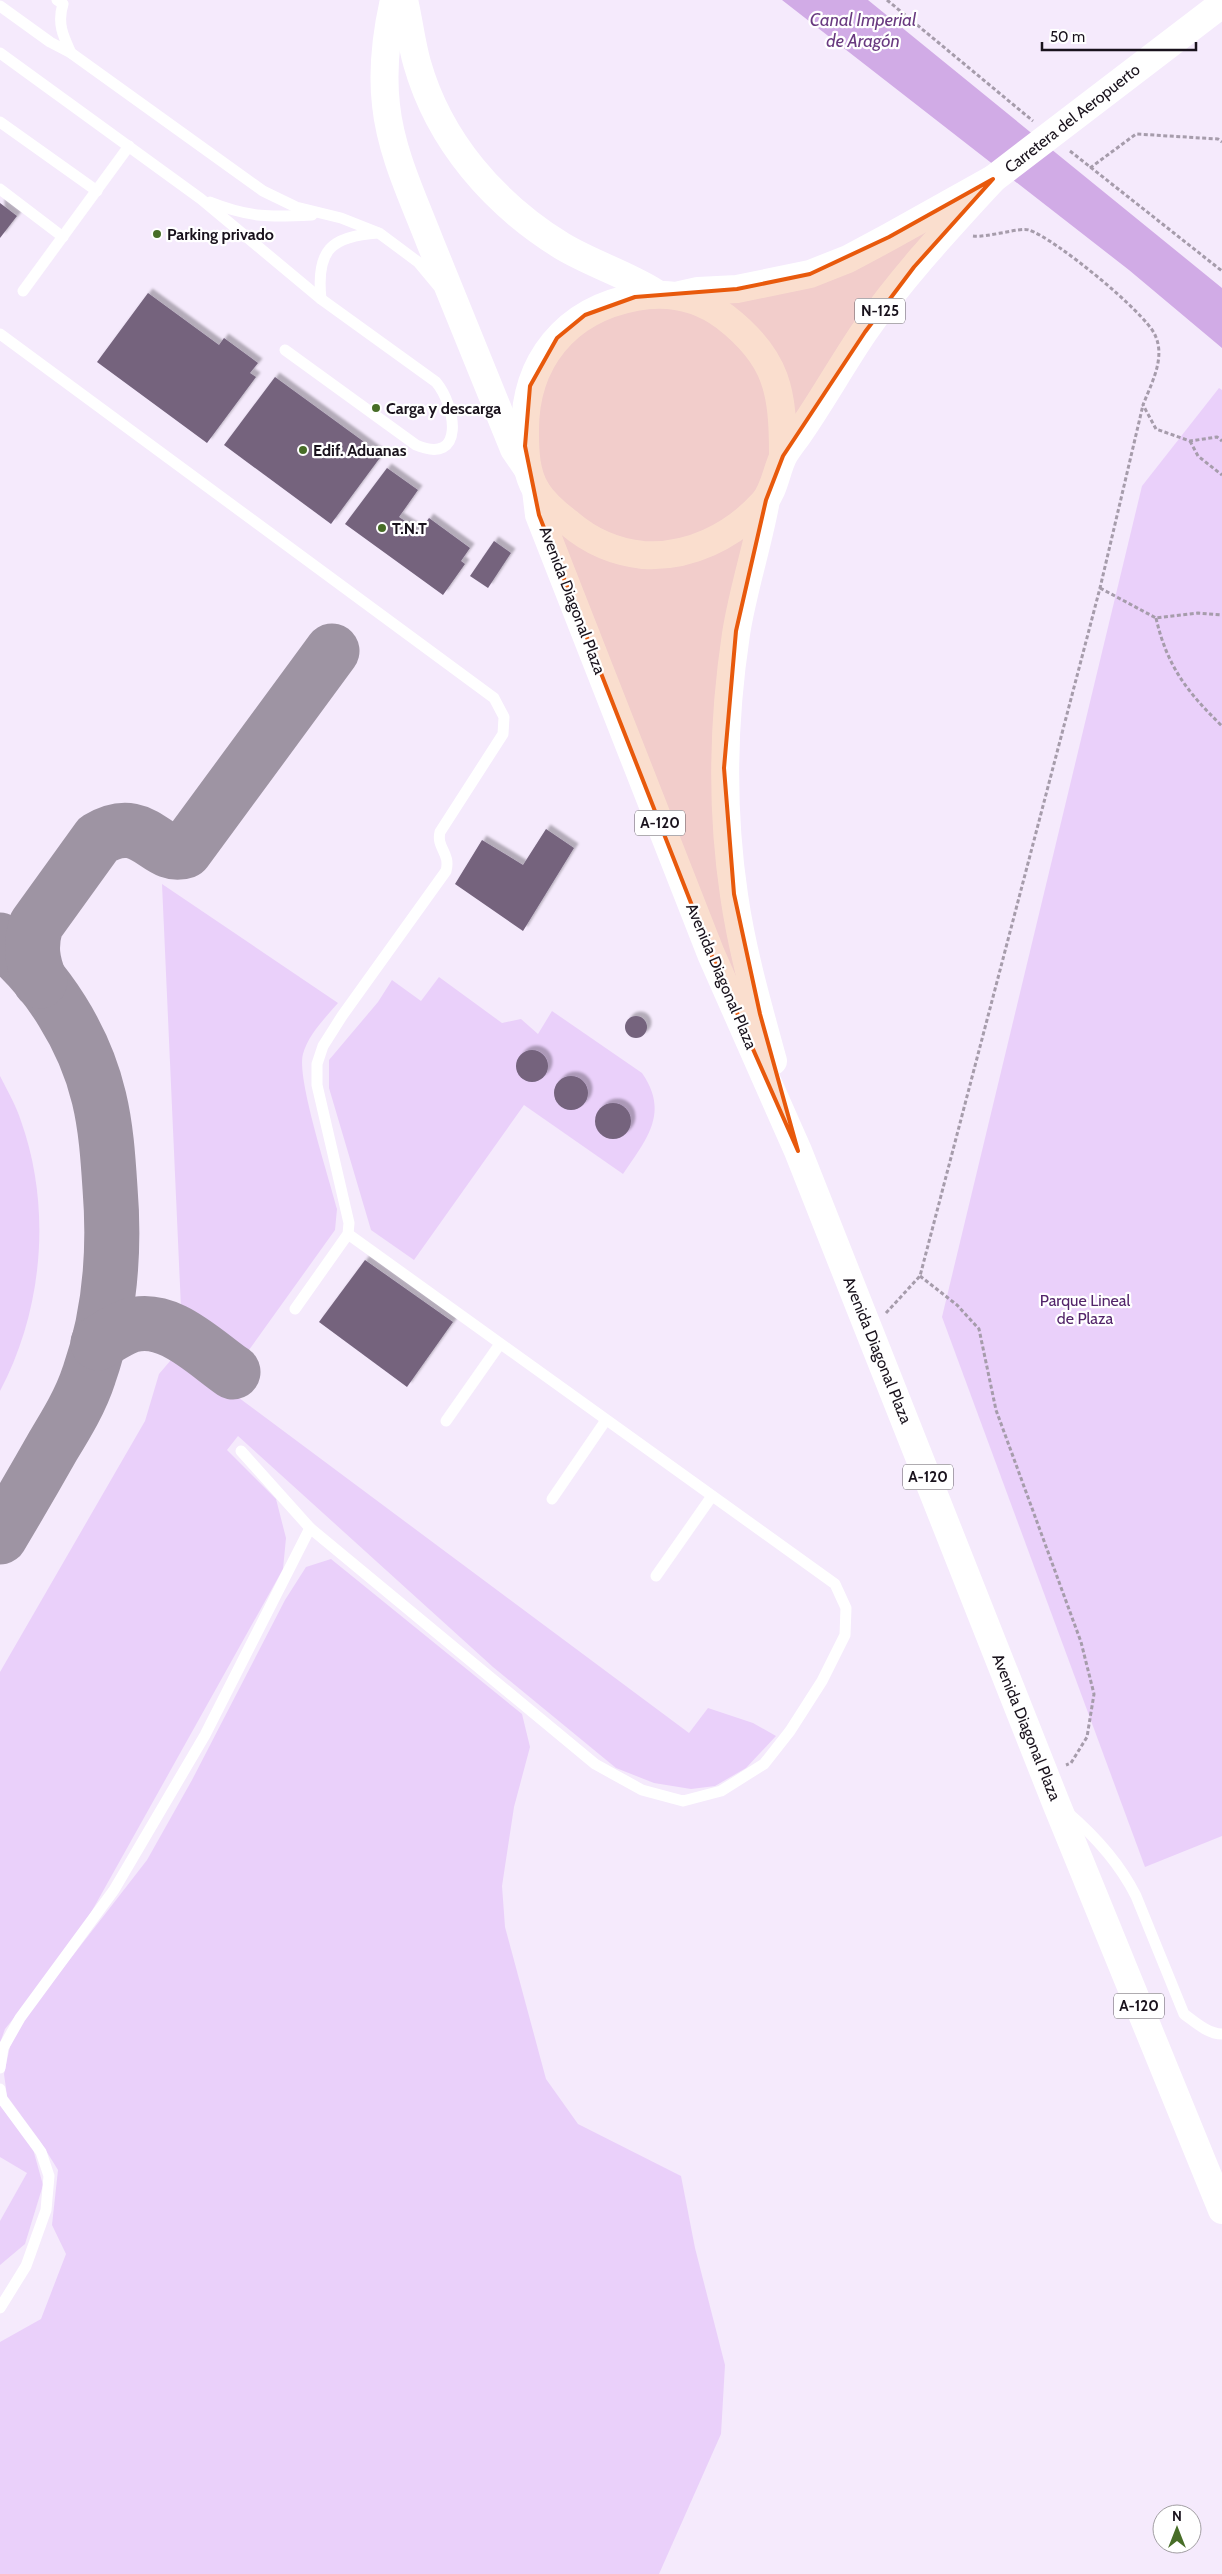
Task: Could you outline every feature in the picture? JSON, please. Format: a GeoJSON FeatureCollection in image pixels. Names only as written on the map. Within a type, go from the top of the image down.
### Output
{"type":"FeatureCollection","features":[{"type":"Feature","properties":{"kind":"main road"},"geometry":{"type":"LineString","coordinates":[[394,0],[388,28],[384,65],[386,106],[391,136],[456,307],[514,449],[532,479],[559,515],[593,541],[631,554],[652,555],[683,552],[713,541],[748,517],[766,500],[783,456],[781,399],[767,362],[753,344],[724,317],[699,302],[668,294],[563,247],[534,228],[489,188],[452,141],[430,99],[418,64],[404,0]]}},
{"type":"Feature","properties":{"kind":"main road","name":"Carretera del Aeropuerto"},"geometry":{"type":"LineString","coordinates":[[993,179],[1070,118],[1222,4]]}},
{"type":"Feature","properties":{"kind":"main road","name":"N-125"},"geometry":{"type":"LineString","coordinates":[[668,294],[737,289],[810,274],[848,258],[889,237],[993,179]]}},
{"type":"Feature","properties":{"kind":"main road","name":"N-125"},"geometry":{"type":"LineString","coordinates":[[783,456],[817,408],[864,332],[942,234],[993,179]]}},
{"type":"Feature","properties":{"kind":"main road","name":"Avenida Diagonal Plaza"},"geometry":{"type":"LineString","coordinates":[[668,294],[615,301],[599,307],[571,326],[547,351],[536,369],[526,405],[532,479],[539,515],[711,954],[798,1151],[1056,1803],[1222,2210]]}},
{"type":"Feature","properties":{"kind":"main road","name":"A-120"},"geometry":{"type":"LineString","coordinates":[[766,500],[736,631],[728,699],[724,768],[727,835],[742,939],[760,1014],[798,1151]]}},
{"type":"Feature","properties":{"kind":"lane"},"geometry":{"type":"LineString","coordinates":[[57,0],[63,4],[59,16],[60,26],[72,53]]}},
{"type":"Feature","properties":{"kind":"lane"},"geometry":{"type":"LineString","coordinates":[[0,6],[50,42],[72,53],[263,191],[296,207],[365,225],[379,233],[418,262],[456,307]]}},
{"type":"Feature","properties":{"kind":"lane"},"geometry":{"type":"LineString","coordinates":[[0,53],[201,199],[321,299],[436,382],[443,391],[452,416],[454,432],[450,440],[439,449],[427,450],[416,445],[284,350]]}},
{"type":"Feature","properties":{"kind":"lane"},"geometry":{"type":"LineString","coordinates":[[0,122],[97,191]]}},
{"type":"Feature","properties":{"kind":"lane"},"geometry":{"type":"LineString","coordinates":[[23,291],[129,146]]}},
{"type":"Feature","properties":{"kind":"lane"},"geometry":{"type":"LineString","coordinates":[[0,189],[63,237]]}},
{"type":"Feature","properties":{"kind":"lane"},"geometry":{"type":"LineString","coordinates":[[201,199],[232,211],[254,216],[278,218],[326,214]]}},
{"type":"Feature","properties":{"kind":"lane"},"geometry":{"type":"LineString","coordinates":[[321,299],[319,277],[326,252],[334,243],[346,237],[379,233]]}},
{"type":"Feature","properties":{"kind":"lane"},"geometry":{"type":"LineString","coordinates":[[0,334],[494,698],[504,718],[503,734],[440,832],[438,839],[448,863],[446,871],[342,1016],[323,1046],[317,1064],[317,1085],[349,1223],[348,1234],[294,1309]]}},
{"type":"Feature","properties":{"kind":"lane"},"geometry":{"type":"LineString","coordinates":[[241,1451],[310,1528],[595,1764],[642,1790],[683,1800],[721,1791],[764,1764],[790,1731],[822,1681],[844,1635],[846,1608],[835,1584],[348,1234]]}},
{"type":"Feature","properties":{"kind":"lane"},"geometry":{"type":"LineString","coordinates":[[446,1421],[500,1344]]}},
{"type":"Feature","properties":{"kind":"lane"},"geometry":{"type":"LineString","coordinates":[[552,1499],[606,1420]]}},
{"type":"Feature","properties":{"kind":"lane"},"geometry":{"type":"LineString","coordinates":[[656,1576],[712,1496]]}},
{"type":"Feature","properties":{"kind":"lane"},"geometry":{"type":"LineString","coordinates":[[0,2068],[3,2048],[20,2018],[114,1890],[205,1735],[310,1528]]}},
{"type":"Feature","properties":{"kind":"lane"},"geometry":{"type":"LineString","coordinates":[[1056,1803],[1082,1825],[1127,1878],[1184,2014],[1199,2026],[1217,2034],[1222,2034]]}},
{"type":"Feature","properties":{"kind":"lane"},"geometry":{"type":"LineString","coordinates":[[0,2089],[2,2099],[41,2152],[49,2176],[46,2210],[26,2266],[0,2308]]}},
{"type":"Feature","properties":{"kind":"path"},"geometry":{"type":"LineString","coordinates":[[887,0],[1036,123]]}},
{"type":"Feature","properties":{"kind":"path"},"geometry":{"type":"LineString","coordinates":[[1090,168],[1136,134],[1218,139],[1222,142]]}},
{"type":"Feature","properties":{"kind":"path"},"geometry":{"type":"LineString","coordinates":[[1068,149],[1222,271]]}},
{"type":"Feature","properties":{"kind":"path"},"geometry":{"type":"LineString","coordinates":[[870,1330],[920,1276],[1100,588],[1143,405],[1159,363],[1156,336],[1141,316],[1100,280],[1054,244],[1028,230],[985,237],[942,234]]}},
{"type":"Feature","properties":{"kind":"path"},"geometry":{"type":"LineString","coordinates":[[1143,405],[1156,429],[1190,441],[1217,438],[1222,442]]}},
{"type":"Feature","properties":{"kind":"path"},"geometry":{"type":"LineString","coordinates":[[1190,441],[1198,456],[1222,475]]}},
{"type":"Feature","properties":{"kind":"path"},"geometry":{"type":"LineString","coordinates":[[1100,588],[1156,618],[1198,613],[1222,615]]}},
{"type":"Feature","properties":{"kind":"path"},"geometry":{"type":"LineString","coordinates":[[1156,618],[1161,641],[1182,682],[1222,726]]}},
{"type":"Feature","properties":{"kind":"path"},"geometry":{"type":"LineString","coordinates":[[920,1276],[958,1305],[979,1329],[996,1410],[1081,1642],[1094,1694],[1086,1737],[1071,1763],[1046,1776]]}},
{"type":"Feature","properties":{"kind":"highlighted area"},"geometry":{"type":"Polygon","coordinates":[[[993,179],[914,267],[865,332],[783,456],[766,500],[736,631],[724,768],[734,894],[760,1014],[798,1151],[711,954],[539,515],[525,446],[530,386],[557,338],[585,315],[635,297],[737,289],[810,274],[889,237],[993,179]]]}},
{"type":"Feature","properties":{"kind":"green space","name":"Parque Lineal de Plaza"},"geometry":{"type":"Polygon","coordinates":[[[1219,388],[1222,390],[1222,1836],[1145,1867],[942,1317],[1142,486],[1219,388]]]}},
{"type":"Feature","properties":{"kind":"green space"},"geometry":{"type":"Polygon","coordinates":[[[162,884],[338,1003],[318,1027],[305,1047],[302,1066],[309,1106],[337,1209],[335,1230],[249,1350],[238,1350],[181,1308],[162,884]]]}},
{"type":"Feature","properties":{"kind":"green space"},"geometry":{"type":"Polygon","coordinates":[[[439,977],[502,1023],[521,1019],[538,1034],[552,1011],[642,1073],[650,1087],[654,1101],[654,1114],[647,1138],[623,1174],[524,1105],[414,1260],[371,1230],[329,1088],[329,1060],[378,1002],[392,980],[421,1001],[439,977]]]}},
{"type":"Feature","properties":{"kind":"green space"},"geometry":{"type":"Polygon","coordinates":[[[0,1076],[19,1115],[31,1154],[37,1188],[39,1223],[34,1293],[26,1327],[15,1360],[0,1391],[0,1076]]]}},
{"type":"Feature","properties":{"kind":"green space"},"geometry":{"type":"Polygon","coordinates":[[[176,1354],[223,1386],[689,1733],[708,1708],[753,1723],[776,1736],[746,1768],[715,1786],[691,1789],[654,1783],[616,1768],[493,1667],[238,1436],[227,1450],[276,1499],[286,1538],[283,1569],[93,1909],[67,1952],[5,2029],[0,2043],[0,1672],[145,1421],[159,1374],[176,1354]]]}},
{"type":"Feature","properties":{"kind":"green space"},"geometry":{"type":"Polygon","coordinates":[[[331,1559],[522,1714],[530,1747],[514,1807],[502,1886],[505,1927],[546,2079],[578,2124],[681,2176],[695,2248],[725,2365],[721,2434],[659,2574],[0,2574],[0,2342],[41,2319],[66,2254],[52,2225],[58,2170],[40,2141],[7,2096],[4,2074],[10,2046],[26,2016],[147,1860],[192,1780],[285,1600],[306,1567],[331,1559]]]}},
{"type":"Feature","properties":{"kind":"green space"},"geometry":{"type":"Polygon","coordinates":[[[0,2105],[33,2149],[43,2185],[25,2244],[0,2265],[0,2221],[27,2173],[0,2157],[0,2105]]]}},
{"type":"Feature","properties":{"kind":"water","name":"Canal Imperial de Aragón"},"geometry":{"type":"Polygon","coordinates":[[[782,0],[868,0],[1222,288],[1222,348],[1129,270],[782,0]]]}},
{"type":"Feature","properties":{"kind":"building"},"geometry":{"type":"Polygon","coordinates":[[[0,203],[17,216],[0,238],[0,203]]]}},
{"type":"Feature","properties":{"kind":"building"},"geometry":{"type":"Polygon","coordinates":[[[148,293],[219,345],[224,338],[258,363],[250,373],[256,377],[207,443],[97,362],[148,293]]]}},
{"type":"Feature","properties":{"kind":"building","name":"Edif. Aduanas"},"geometry":{"type":"Polygon","coordinates":[[[275,377],[382,455],[331,524],[224,445],[275,377]]]}},
{"type":"Feature","properties":{"kind":"building","name":"T.N.T"},"geometry":{"type":"Polygon","coordinates":[[[387,468],[418,490],[399,517],[420,531],[429,518],[470,548],[461,561],[465,564],[443,595],[345,524],[387,468]]]}},
{"type":"Feature","properties":{"kind":"building"},"geometry":{"type":"Polygon","coordinates":[[[494,541],[511,553],[488,588],[470,576],[494,541]]]}},
{"type":"Feature","properties":{"kind":"building"},"geometry":{"type":"Polygon","coordinates":[[[546,829],[574,848],[523,931],[455,884],[482,840],[523,865],[546,829]]]}},
{"type":"Feature","properties":{"kind":"building"},"geometry":{"type":"Polygon","coordinates":[[[636,1016],[644,1019],[647,1027],[644,1035],[636,1038],[628,1035],[625,1027],[628,1019],[636,1016]]]}},
{"type":"Feature","properties":{"kind":"building"},"geometry":{"type":"Polygon","coordinates":[[[532,1050],[544,1054],[548,1066],[544,1078],[532,1082],[520,1078],[516,1066],[520,1054],[532,1050]]]}},
{"type":"Feature","properties":{"kind":"building"},"geometry":{"type":"Polygon","coordinates":[[[571,1076],[583,1081],[588,1093],[583,1105],[571,1110],[559,1105],[554,1093],[559,1081],[571,1076]]]}},
{"type":"Feature","properties":{"kind":"building"},"geometry":{"type":"Polygon","coordinates":[[[613,1103],[620,1104],[626,1108],[630,1114],[630,1128],[626,1134],[620,1138],[613,1139],[606,1138],[600,1134],[596,1128],[595,1121],[596,1114],[600,1108],[606,1104],[613,1103]]]}},
{"type":"Feature","properties":{"kind":"building"},"geometry":{"type":"Polygon","coordinates":[[[365,1260],[453,1322],[407,1387],[319,1322],[365,1260]]]}},
{"type":"Feature","properties":{"kind":"taxiway"},"geometry":{"type":"LineString","coordinates":[[40,981],[33,953],[36,925],[98,839],[114,832],[127,830],[139,833],[166,849],[175,852],[185,851],[332,651]]}},
{"type":"Feature","properties":{"kind":"taxiway"},"geometry":{"type":"LineString","coordinates":[[0,940],[33,972],[62,1011],[74,1032],[93,1076],[99,1098],[106,1142],[112,1235],[109,1282],[102,1329],[86,1384],[68,1420],[0,1537]]}},
{"type":"Feature","properties":{"kind":"taxiway"},"geometry":{"type":"LineString","coordinates":[[98,1343],[129,1326],[143,1323],[157,1325],[171,1330],[197,1345],[233,1372]]}},
{"type":"Feature","properties":{"kind":"place","name":"Parking privado"},"geometry":{"type":"Point","coordinates":[157,234]}},
{"type":"Feature","properties":{"kind":"place","name":"Carga y descarga"},"geometry":{"type":"Point","coordinates":[376,408]}},
{"type":"Feature","properties":{"kind":"place","name":"Edif. Aduanas"},"geometry":{"type":"Point","coordinates":[303,450]}},
{"type":"Feature","properties":{"kind":"place","name":"T.N.T"},"geometry":{"type":"Point","coordinates":[382,528]}}]}
